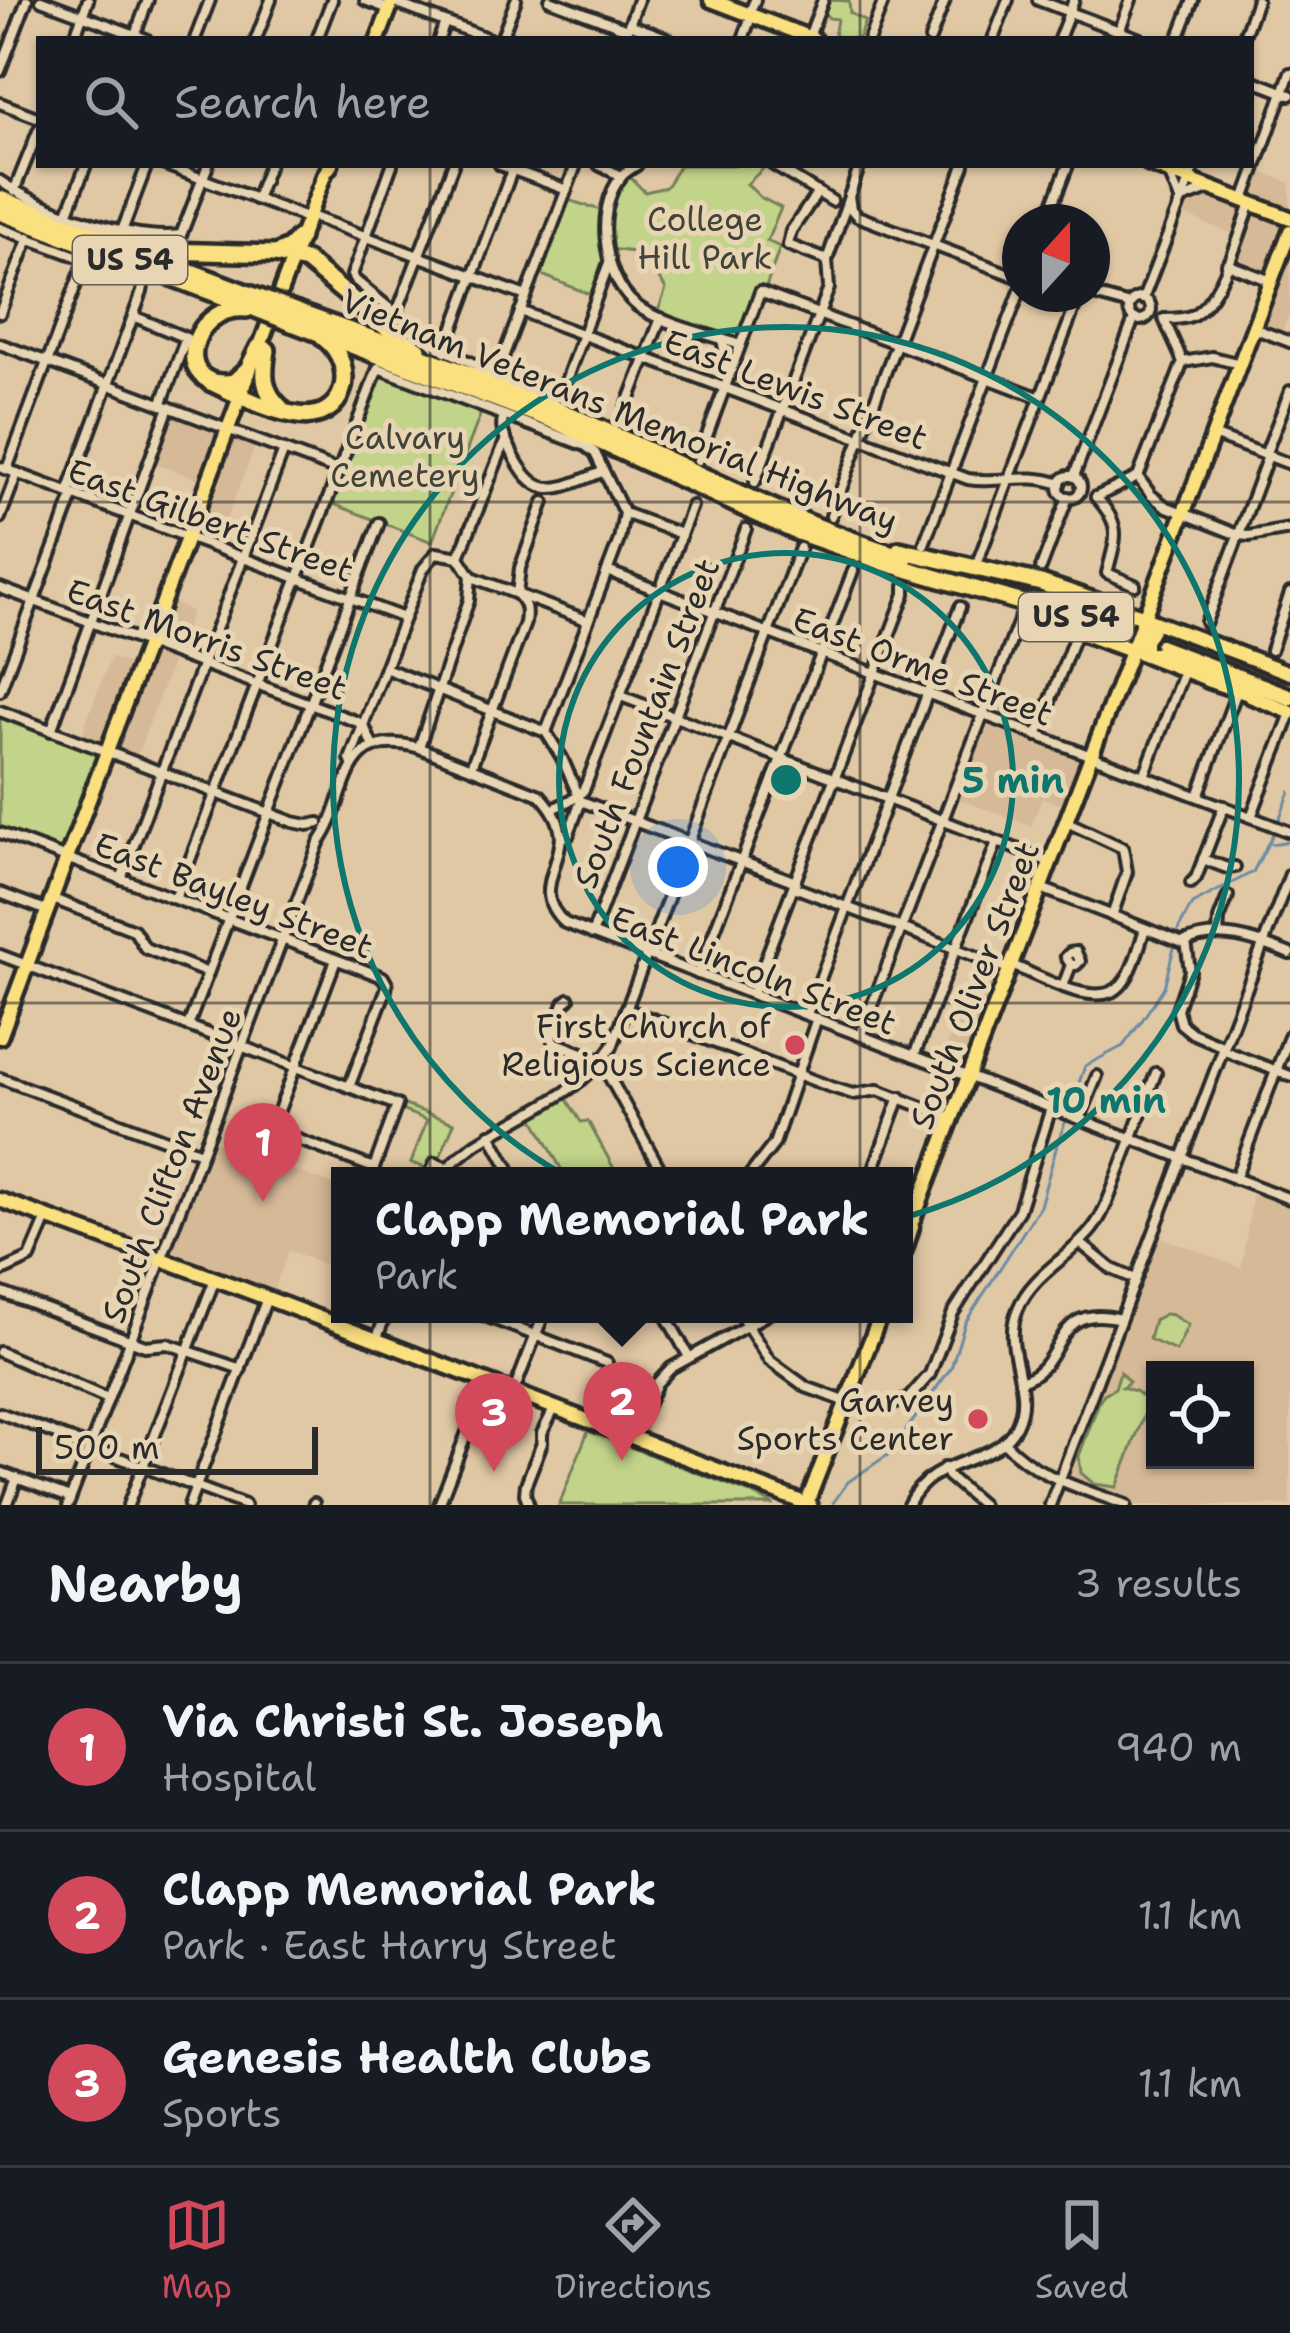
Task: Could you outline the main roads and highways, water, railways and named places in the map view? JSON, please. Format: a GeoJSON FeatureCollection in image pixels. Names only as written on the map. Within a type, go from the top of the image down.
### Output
{"type":"FeatureCollection","features":[{"type":"Feature","properties":{"kind":"highway","name":"Vietnam Veterans Memorial Highway"},"geometry":{"type":"LineString","coordinates":[[5,195],[28,209],[260,305]]}},
{"type":"Feature","properties":{"kind":"highway","name":"Vietnam Veterans Memorial Highway"},"geometry":{"type":"LineString","coordinates":[[0,214],[33,231],[469,375],[566,413],[808,524],[859,557],[1084,609],[1290,687]]}},
{"type":"Feature","properties":{"kind":"highway"},"geometry":{"type":"LineString","coordinates":[[102,237],[164,251],[296,260],[309,256],[304,238],[290,248],[296,260],[409,344],[469,375]]}},
{"type":"Feature","properties":{"kind":"highway"},"geometry":{"type":"LineString","coordinates":[[260,305],[221,311],[210,318],[195,344],[194,367],[201,377],[289,413],[320,413],[336,400],[344,386],[345,370],[340,354],[311,330]]}},
{"type":"Feature","properties":{"kind":"highway","name":"Vietnam Veterans Memorial Highway"},"geometry":{"type":"LineString","coordinates":[[294,317],[311,330],[555,421],[859,557],[1094,623],[1290,708]]}},
{"type":"Feature","properties":{"kind":"highway"},"geometry":{"type":"LineString","coordinates":[[210,382],[226,384],[241,378],[263,349]]}},
{"type":"Feature","properties":{"kind":"highway"},"geometry":{"type":"LineString","coordinates":[[263,349],[265,388],[289,413]]}},
{"type":"Feature","properties":{"kind":"highway"},"geometry":{"type":"LineString","coordinates":[[859,557],[1026,579],[1081,595],[1150,624]]}},
{"type":"Feature","properties":{"kind":"highway"},"geometry":{"type":"LineString","coordinates":[[859,557],[1140,650]]}},
{"type":"Feature","properties":{"kind":"highway"},"geometry":{"type":"LineString","coordinates":[[1208,680],[1290,708]]}},
{"type":"Feature","properties":{"kind":"main road"},"geometry":{"type":"LineString","coordinates":[[711,0],[807,36]]}},
{"type":"Feature","properties":{"kind":"main road"},"geometry":{"type":"LineString","coordinates":[[379,36],[391,4]]}},
{"type":"Feature","properties":{"kind":"main road"},"geometry":{"type":"LineString","coordinates":[[304,238],[329,168]]}},
{"type":"Feature","properties":{"kind":"main road"},"geometry":{"type":"LineString","coordinates":[[1158,168],[1290,218]]}},
{"type":"Feature","properties":{"kind":"main road"},"geometry":{"type":"LineString","coordinates":[[1290,231],[1184,514],[1150,624],[1290,674]]}},
{"type":"Feature","properties":{"kind":"main road"},"geometry":{"type":"LineString","coordinates":[[0,1037],[3,1018],[200,508],[212,490],[296,260]]}},
{"type":"Feature","properties":{"kind":"main road","name":"South Oliver Street"},"geometry":{"type":"LineString","coordinates":[[913,1220],[1090,756],[1150,624]]}},
{"type":"Feature","properties":{"kind":"main road"},"geometry":{"type":"LineString","coordinates":[[1140,650],[1290,708]]}},
{"type":"Feature","properties":{"kind":"main road"},"geometry":{"type":"LineString","coordinates":[[0,1200],[331,1323]]}},
{"type":"Feature","properties":{"kind":"main road"},"geometry":{"type":"LineString","coordinates":[[332,1323],[552,1412],[632,1437],[807,1505],[873,1323]]}},
{"type":"Feature","properties":{"kind":"waterway"},"geometry":{"type":"LineString","coordinates":[[1278,822],[1290,792]]}},
{"type":"Feature","properties":{"kind":"waterway"},"geometry":{"type":"LineString","coordinates":[[833,1503],[848,1482],[889,1454],[951,1368],[965,1323],[1040,1206],[1085,1066],[1123,1046],[1141,1022],[1164,987],[1179,928],[1192,904],[1253,872],[1275,830]]}},
{"type":"Feature","properties":{"kind":"waterway"},"geometry":{"type":"LineString","coordinates":[[1271,844],[1290,841]]}},
{"type":"Feature","properties":{"kind":"place","name":"First Church of Religious Science"},"geometry":{"type":"Point","coordinates":[795,1045]}},
{"type":"Feature","properties":{"kind":"place","name":"Via Christi St. Joseph"},"geometry":{"type":"Point","coordinates":[263,1202]}},
{"type":"Feature","properties":{"kind":"place","name":"Garvey Sports Center"},"geometry":{"type":"Point","coordinates":[978,1419]}},
{"type":"Feature","properties":{"kind":"place","name":"Clapp Memorial Park"},"geometry":{"type":"Point","coordinates":[622,1461]}},
{"type":"Feature","properties":{"kind":"place","name":"Genesis Health Clubs"},"geometry":{"type":"Point","coordinates":[494,1472]}},
{"type":"Feature","properties":{"kind":"park label","name":"College Hill Park"},"geometry":{"type":"Point","coordinates":[705,238]}},
{"type":"Feature","properties":{"kind":"park label","name":"Calvary Cemetery"},"geometry":{"type":"Point","coordinates":[405,456]}}]}
